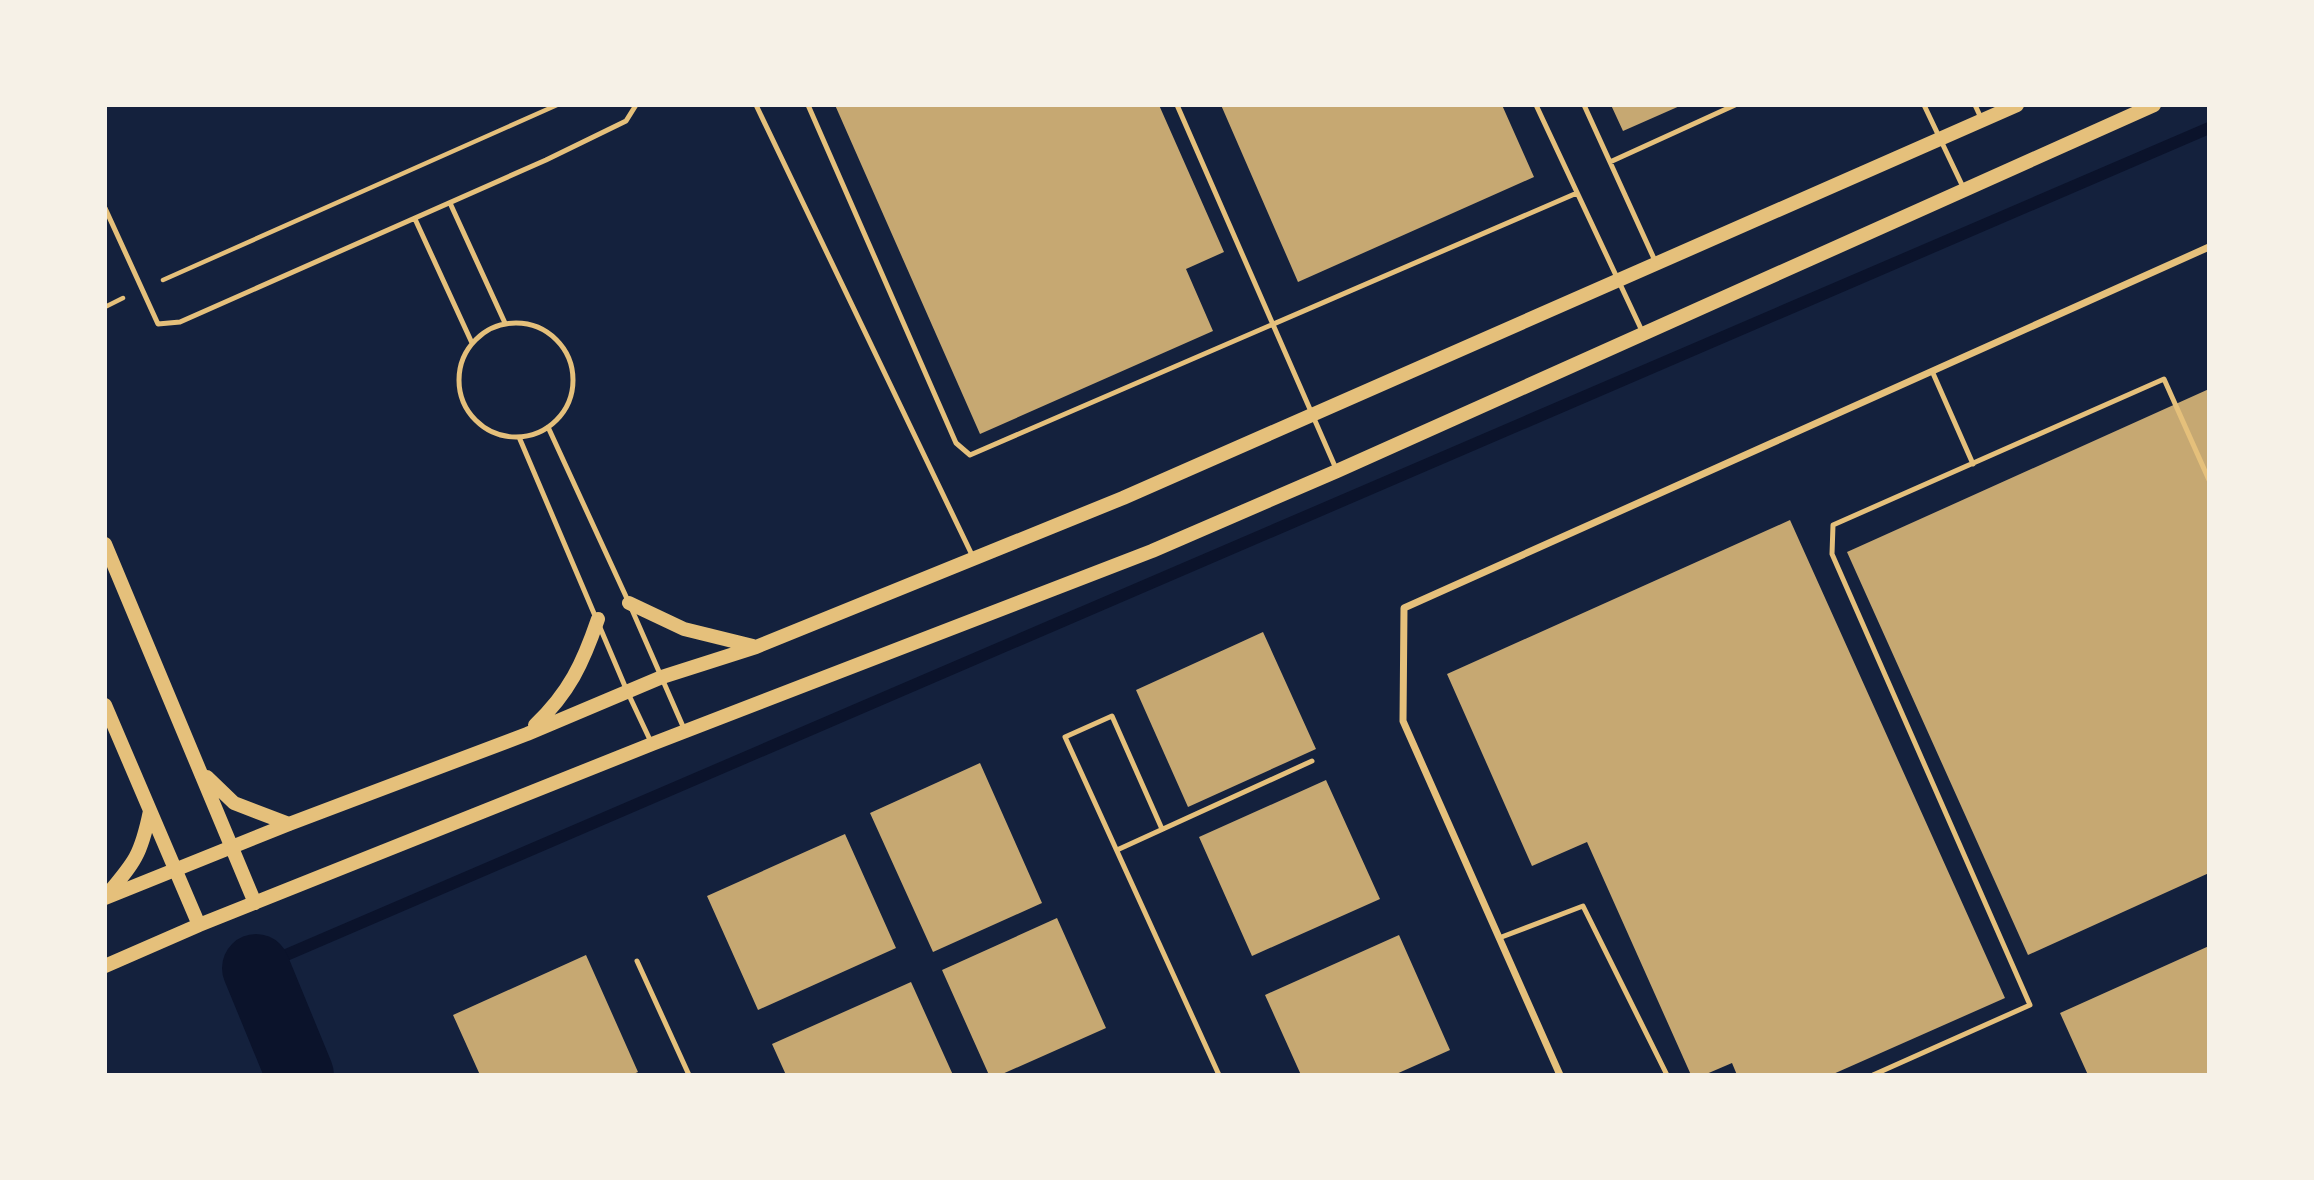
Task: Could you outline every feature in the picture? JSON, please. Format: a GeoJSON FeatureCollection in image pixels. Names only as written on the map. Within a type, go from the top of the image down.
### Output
{"type":"FeatureCollection","features":[{"type":"Feature","properties":{"kind":"main road"},"geometry":{"type":"LineString","coordinates":[[105,897],[527,734],[662,677],[756,647],[974,559],[1312,416],[2017,105]]}},
{"type":"Feature","properties":{"kind":"main road"},"geometry":{"type":"LineString","coordinates":[[105,966],[199,925],[652,744],[1152,551],[1337,471],[2154,105]]}},
{"type":"Feature","properties":{"kind":"main road"},"geometry":{"type":"LineString","coordinates":[[105,544],[255,903]]}},
{"type":"Feature","properties":{"kind":"main road"},"geometry":{"type":"LineString","coordinates":[[629,603],[684,629],[756,647]]}},
{"type":"Feature","properties":{"kind":"main road"},"geometry":{"type":"LineString","coordinates":[[527,734],[568,690],[586,654],[598,619]]}},
{"type":"Feature","properties":{"kind":"main road"},"geometry":{"type":"LineString","coordinates":[[105,705],[199,925]]}},
{"type":"Feature","properties":{"kind":"main road"},"geometry":{"type":"LineString","coordinates":[[201,772],[234,803],[289,824]]}},
{"type":"Feature","properties":{"kind":"main road"},"geometry":{"type":"LineString","coordinates":[[105,897],[134,863],[144,844],[150,811]]}},
{"type":"Feature","properties":{"kind":"street"},"geometry":{"type":"LineString","coordinates":[[1560,1075],[1403,721],[1405,608],[2209,247]]}},
{"type":"Feature","properties":{"kind":"lane"},"geometry":{"type":"LineString","coordinates":[[105,208],[158,324],[180,322],[415,219],[626,121],[636,105]]}},
{"type":"Feature","properties":{"kind":"lane"},"geometry":{"type":"LineString","coordinates":[[756,105],[974,559]]}},
{"type":"Feature","properties":{"kind":"lane"},"geometry":{"type":"LineString","coordinates":[[808,105],[956,443],[970,455],[1577,193]]}},
{"type":"Feature","properties":{"kind":"lane"},"geometry":{"type":"LineString","coordinates":[[1177,105],[1337,471]]}},
{"type":"Feature","properties":{"kind":"lane"},"geometry":{"type":"LineString","coordinates":[[1536,105],[1643,333]]}},
{"type":"Feature","properties":{"kind":"lane"},"geometry":{"type":"LineString","coordinates":[[1584,105],[1656,264]]}},
{"type":"Feature","properties":{"kind":"lane"},"geometry":{"type":"LineString","coordinates":[[1610,162],[1735,105]]}},
{"type":"Feature","properties":{"kind":"lane"},"geometry":{"type":"LineString","coordinates":[[1924,105],[1964,190]]}},
{"type":"Feature","properties":{"kind":"lane"},"geometry":{"type":"LineString","coordinates":[[1975,105],[1982,121]]}},
{"type":"Feature","properties":{"kind":"lane"},"geometry":{"type":"LineString","coordinates":[[450,203],[505,323]]}},
{"type":"Feature","properties":{"kind":"lane"},"geometry":{"type":"LineString","coordinates":[[415,219],[472,343]]}},
{"type":"Feature","properties":{"kind":"lane"},"geometry":{"type":"LineString","coordinates":[[505,323],[525,323],[544,329],[559,341],[570,358],[573,377],[571,397],[562,414],[548,427],[519,437],[500,435],[483,427],[469,414],[460,397],[458,377],[462,359],[472,343],[487,330],[505,323]]}},
{"type":"Feature","properties":{"kind":"lane"},"geometry":{"type":"LineString","coordinates":[[1932,372],[1973,464]]}},
{"type":"Feature","properties":{"kind":"lane"},"geometry":{"type":"LineString","coordinates":[[1873,1075],[2030,1005],[1832,554],[1833,525],[2164,379],[2209,480]]}},
{"type":"Feature","properties":{"kind":"lane"},"geometry":{"type":"LineString","coordinates":[[548,427],[685,732]]}},
{"type":"Feature","properties":{"kind":"lane"},"geometry":{"type":"LineString","coordinates":[[519,437],[652,744]]}},
{"type":"Feature","properties":{"kind":"lane"},"geometry":{"type":"LineString","coordinates":[[1163,829],[1112,716],[1065,737],[1219,1075]]}},
{"type":"Feature","properties":{"kind":"lane"},"geometry":{"type":"LineString","coordinates":[[1117,850],[1312,761]]}},
{"type":"Feature","properties":{"kind":"lane"},"geometry":{"type":"LineString","coordinates":[[1499,938],[1583,906],[1667,1075]]}},
{"type":"Feature","properties":{"kind":"lane"},"geometry":{"type":"LineString","coordinates":[[637,961],[689,1075]]}},
{"type":"Feature","properties":{"kind":"path"},"geometry":{"type":"LineString","coordinates":[[105,307],[557,105]]}},
{"type":"Feature","properties":{"kind":"building"},"geometry":{"type":"Polygon","coordinates":[[[835,105],[1159,105],[1224,252],[1186,269],[1213,331],[980,434],[835,105]]]}},
{"type":"Feature","properties":{"kind":"building"},"geometry":{"type":"Polygon","coordinates":[[[1221,105],[1502,105],[1534,177],[1298,282],[1221,105]]]}},
{"type":"Feature","properties":{"kind":"building"},"geometry":{"type":"Polygon","coordinates":[[[1611,105],[1682,105],[1623,131],[1611,105]]]}},
{"type":"Feature","properties":{"kind":"building"},"geometry":{"type":"Polygon","coordinates":[[[2209,389],[2209,873],[2028,955],[1847,552],[2209,389]]]}},
{"type":"Feature","properties":{"kind":"building"},"geometry":{"type":"Polygon","coordinates":[[[1790,520],[2005,998],[1831,1075],[1737,1075],[1732,1063],[1704,1075],[1691,1075],[1587,842],[1532,866],[1447,674],[1790,520]]]}},
{"type":"Feature","properties":{"kind":"building"},"geometry":{"type":"Polygon","coordinates":[[[1263,632],[1316,749],[1188,807],[1136,690],[1263,632]]]}},
{"type":"Feature","properties":{"kind":"building"},"geometry":{"type":"Polygon","coordinates":[[[980,763],[1042,903],[933,952],[870,813],[980,763]]]}},
{"type":"Feature","properties":{"kind":"building"},"geometry":{"type":"Polygon","coordinates":[[[1326,780],[1380,899],[1252,956],[1199,837],[1326,780]]]}},
{"type":"Feature","properties":{"kind":"building"},"geometry":{"type":"Polygon","coordinates":[[[845,834],[896,948],[758,1010],[707,896],[845,834]]]}},
{"type":"Feature","properties":{"kind":"building"},"geometry":{"type":"Polygon","coordinates":[[[1057,918],[1106,1028],[1000,1075],[989,1075],[942,970],[1057,918]]]}},
{"type":"Feature","properties":{"kind":"building"},"geometry":{"type":"Polygon","coordinates":[[[1399,935],[1450,1050],[1394,1075],[1301,1075],[1265,995],[1399,935]]]}},
{"type":"Feature","properties":{"kind":"building"},"geometry":{"type":"Polygon","coordinates":[[[2209,946],[2209,1075],[2088,1075],[2060,1013],[2209,946]]]}},
{"type":"Feature","properties":{"kind":"building"},"geometry":{"type":"Polygon","coordinates":[[[586,955],[638,1072],[631,1075],[480,1075],[453,1015],[586,955]]]}},
{"type":"Feature","properties":{"kind":"building"},"geometry":{"type":"Polygon","coordinates":[[[911,982],[953,1075],[786,1075],[772,1044],[911,982]]]}},
{"type":"Feature","properties":{"kind":"waterway"},"geometry":{"type":"LineString","coordinates":[[256,968],[2209,128]]}},
{"type":"Feature","properties":{"kind":"waterway"},"geometry":{"type":"LineString","coordinates":[[256,968],[300,1075]]}}]}
